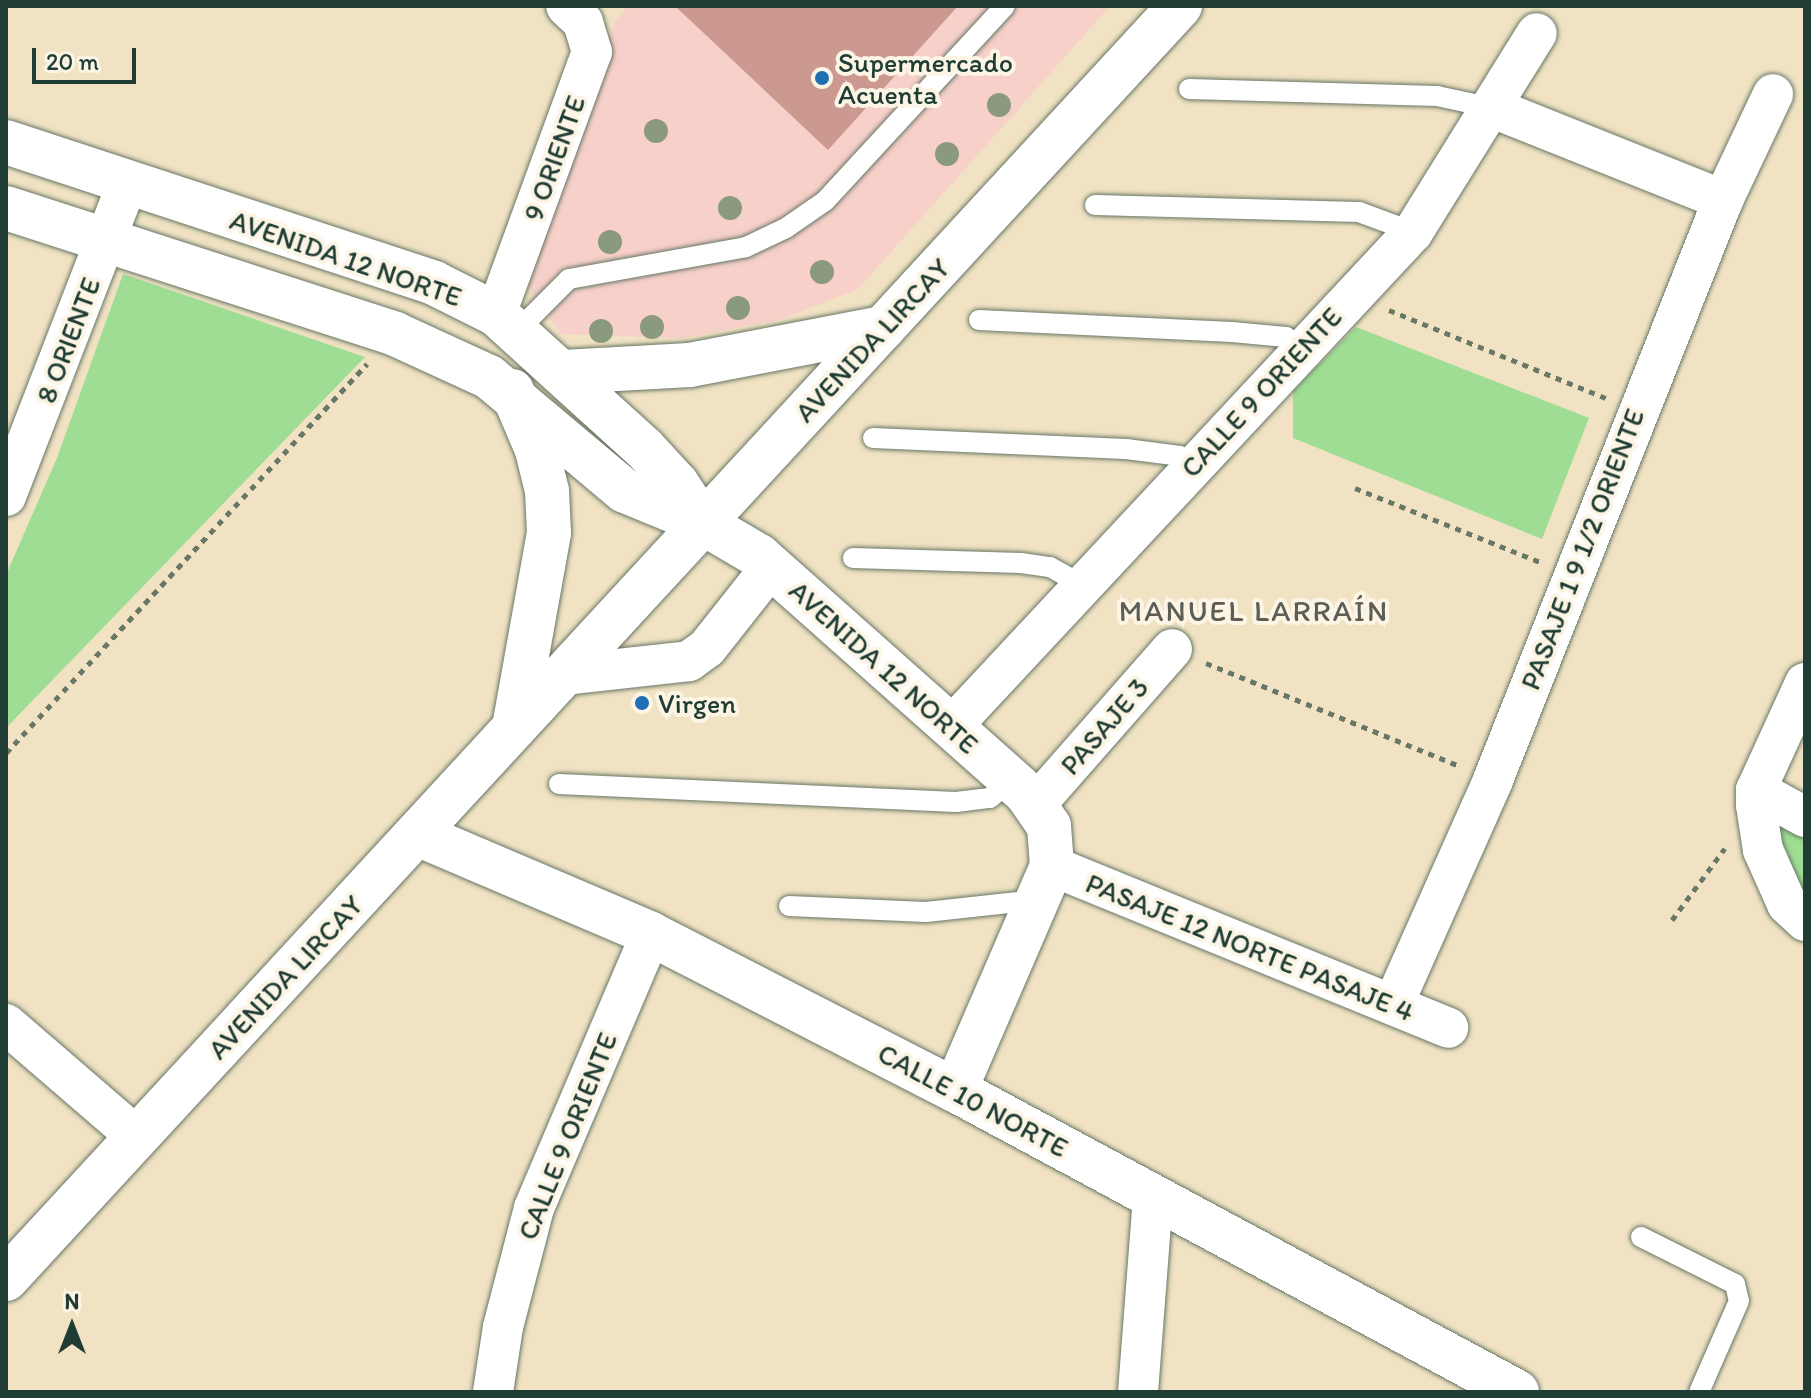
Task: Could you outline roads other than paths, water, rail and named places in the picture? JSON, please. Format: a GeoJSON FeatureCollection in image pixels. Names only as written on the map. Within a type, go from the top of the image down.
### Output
{"type":"FeatureCollection","features":[{"type":"Feature","properties":{"kind":"main road","name":"AVENIDA LIRCAY"},"geometry":{"type":"LineString","coordinates":[[6,1279],[883,328],[1169,9]]}},
{"type":"Feature","properties":{"kind":"main road","name":"AVENIDA 12 NORTE"},"geometry":{"type":"LineString","coordinates":[[6,142],[434,283],[507,322],[563,372],[677,484],[703,523]]}},
{"type":"Feature","properties":{"kind":"main road","name":"AVENIDA 12 NORTE"},"geometry":{"type":"LineString","coordinates":[[6,208],[395,334],[465,364],[512,391],[625,491],[703,523],[771,567],[952,726],[1038,835]]}},
{"type":"Feature","properties":{"kind":"main road"},"geometry":{"type":"LineString","coordinates":[[563,372],[690,365],[883,328]]}},
{"type":"Feature","properties":{"kind":"main road"},"geometry":{"type":"LineString","coordinates":[[512,391],[537,450],[547,491],[549,533],[514,728]]}},
{"type":"Feature","properties":{"kind":"main road","name":"CALLE 10 NORTE"},"geometry":{"type":"LineString","coordinates":[[417,834],[651,934],[955,1090],[1517,1392]]}},
{"type":"Feature","properties":{"kind":"main road"},"geometry":{"type":"LineString","coordinates":[[955,1090],[1038,835]]}},
{"type":"Feature","properties":{"kind":"street"},"geometry":{"type":"LineString","coordinates":[[544,6],[582,11]]}},
{"type":"Feature","properties":{"kind":"street","name":"9 ORIENTE"},"geometry":{"type":"LineString","coordinates":[[507,322],[592,52],[582,11]]}},
{"type":"Feature","properties":{"kind":"street","name":"CALLE 9 ORIENTE"},"geometry":{"type":"LineString","coordinates":[[952,726],[1081,584],[1413,232],[1537,33]]}},
{"type":"Feature","properties":{"kind":"street","name":"PASAJE 1 9 1/2 ORIENTE"},"geometry":{"type":"LineString","coordinates":[[1393,1005],[1493,780],[1636,410],[1723,200],[1773,94]]}},
{"type":"Feature","properties":{"kind":"street"},"geometry":{"type":"LineString","coordinates":[[1493,108],[1723,200]]}},
{"type":"Feature","properties":{"kind":"street","name":"8 ORIENTE"},"geometry":{"type":"LineString","coordinates":[[6,496],[128,182]]}},
{"type":"Feature","properties":{"kind":"street"},"geometry":{"type":"LineString","coordinates":[[563,675],[689,661],[707,648],[771,567]]}},
{"type":"Feature","properties":{"kind":"street","name":"PASAJE 3"},"geometry":{"type":"LineString","coordinates":[[1038,835],[1172,649]]}},
{"type":"Feature","properties":{"kind":"street"},"geometry":{"type":"LineString","coordinates":[[1805,683],[1756,797],[1763,850],[1787,904],[1805,921]]}},
{"type":"Feature","properties":{"kind":"street"},"geometry":{"type":"LineString","coordinates":[[1756,797],[1805,817]]}},
{"type":"Feature","properties":{"kind":"street","name":"PASAJE 12 NORTE PASAJE 4"},"geometry":{"type":"LineString","coordinates":[[1038,835],[1393,1005],[1448,1028]]}},
{"type":"Feature","properties":{"kind":"street","name":"CALLE 9 ORIENTE"},"geometry":{"type":"LineString","coordinates":[[493,1392],[503,1327],[534,1208],[651,934]]}},
{"type":"Feature","properties":{"kind":"street"},"geometry":{"type":"LineString","coordinates":[[6,1024],[137,1137]]}},
{"type":"Feature","properties":{"kind":"street"},"geometry":{"type":"LineString","coordinates":[[1138,1392],[1153,1196]]}},
{"type":"Feature","properties":{"kind":"lane"},"geometry":{"type":"LineString","coordinates":[[507,322],[569,279],[746,247],[786,228],[825,201],[1005,6]]}},
{"type":"Feature","properties":{"kind":"lane"},"geometry":{"type":"LineString","coordinates":[[1189,89],[1437,96],[1493,108]]}},
{"type":"Feature","properties":{"kind":"lane"},"geometry":{"type":"LineString","coordinates":[[1095,205],[1359,212],[1413,232]]}},
{"type":"Feature","properties":{"kind":"lane"},"geometry":{"type":"LineString","coordinates":[[979,320],[1232,332],[1286,337],[1303,349]]}},
{"type":"Feature","properties":{"kind":"lane"},"geometry":{"type":"LineString","coordinates":[[873,438],[1126,449],[1180,456],[1193,464]]}},
{"type":"Feature","properties":{"kind":"lane"},"geometry":{"type":"LineString","coordinates":[[853,558],[1021,563],[1050,567],[1081,584]]}},
{"type":"Feature","properties":{"kind":"lane"},"geometry":{"type":"LineString","coordinates":[[559,784],[956,802],[990,798],[1038,835],[926,912],[789,906]]}},
{"type":"Feature","properties":{"kind":"lane"},"geometry":{"type":"LineString","coordinates":[[1641,1237],[1735,1284],[1739,1301],[1699,1392]]}},
{"type":"Feature","properties":{"kind":"place","name":"Supermercado Acuenta"},"geometry":{"type":"Point","coordinates":[822,78]}},
{"type":"Feature","properties":{"kind":"place","name":"Virgen"},"geometry":{"type":"Point","coordinates":[642,703]}},
{"type":"Feature","properties":{"kind":"district","name":"MANUEL LARRAÍN"},"geometry":{"type":"Point","coordinates":[1254,611]}}]}
